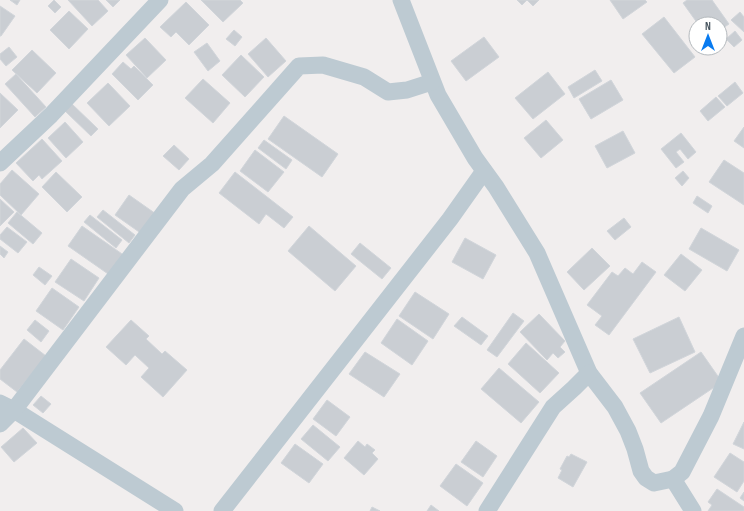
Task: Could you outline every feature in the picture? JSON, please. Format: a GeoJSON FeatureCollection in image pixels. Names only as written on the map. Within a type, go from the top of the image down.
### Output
{"type":"FeatureCollection","features":[{"type":"Feature","properties":{"kind":"street"},"geometry":{"type":"LineString","coordinates":[[0,163],[50,115],[160,0]]}},
{"type":"Feature","properties":{"kind":"street"},"geometry":{"type":"LineString","coordinates":[[401,0],[438,95],[484,171],[496,187],[538,253],[589,373],[615,406],[636,449],[641,471],[646,478],[654,483],[673,479],[682,472],[711,416],[744,336]]}},
{"type":"Feature","properties":{"kind":"street"},"geometry":{"type":"LineString","coordinates":[[0,424],[7,407],[182,189],[212,164],[299,66],[323,65],[364,77],[388,92],[407,90],[432,82]]}},
{"type":"Feature","properties":{"kind":"street"},"geometry":{"type":"LineString","coordinates":[[222,511],[450,219],[484,171]]}},
{"type":"Feature","properties":{"kind":"street"},"geometry":{"type":"LineString","coordinates":[[487,511],[553,406],[589,373]]}},
{"type":"Feature","properties":{"kind":"street"},"geometry":{"type":"LineString","coordinates":[[7,407],[175,511]]}},
{"type":"Feature","properties":{"kind":"street"},"geometry":{"type":"LineString","coordinates":[[673,479],[693,511]]}},
{"type":"Feature","properties":{"kind":"building"},"geometry":{"type":"Polygon","coordinates":[[[10,0],[20,0],[17,5],[10,0]]]}},
{"type":"Feature","properties":{"kind":"building"},"geometry":{"type":"Polygon","coordinates":[[[54,0],[61,7],[55,13],[48,6],[54,0]]]}},
{"type":"Feature","properties":{"kind":"building"},"geometry":{"type":"Polygon","coordinates":[[[68,0],[98,0],[108,11],[92,26],[68,0]]]}},
{"type":"Feature","properties":{"kind":"building"},"geometry":{"type":"Polygon","coordinates":[[[106,0],[120,0],[113,7],[106,0]]]}},
{"type":"Feature","properties":{"kind":"building"},"geometry":{"type":"Polygon","coordinates":[[[201,0],[240,0],[243,3],[223,22],[201,0]]]}},
{"type":"Feature","properties":{"kind":"building"},"geometry":{"type":"Polygon","coordinates":[[[517,0],[527,0],[522,5],[517,0]]]}},
{"type":"Feature","properties":{"kind":"building"},"geometry":{"type":"Polygon","coordinates":[[[527,0],[539,0],[533,6],[527,0]]]}},
{"type":"Feature","properties":{"kind":"building"},"geometry":{"type":"Polygon","coordinates":[[[610,0],[645,0],[647,2],[623,19],[610,0]]]}},
{"type":"Feature","properties":{"kind":"building"},"geometry":{"type":"Polygon","coordinates":[[[687,0],[712,0],[723,16],[692,16],[683,3],[687,0]]]}},
{"type":"Feature","properties":{"kind":"building"},"geometry":{"type":"Polygon","coordinates":[[[186,2],[209,25],[189,45],[176,32],[171,37],[160,27],[186,2]]]}},
{"type":"Feature","properties":{"kind":"building"},"geometry":{"type":"Polygon","coordinates":[[[0,6],[15,16],[1,36],[0,36],[0,6]]]}},
{"type":"Feature","properties":{"kind":"building"},"geometry":{"type":"Polygon","coordinates":[[[69,11],[88,29],[69,49],[50,30],[69,11]]]}},
{"type":"Feature","properties":{"kind":"building"},"geometry":{"type":"Polygon","coordinates":[[[740,12],[744,17],[744,32],[731,20],[740,12]]]}},
{"type":"Feature","properties":{"kind":"building"},"geometry":{"type":"Polygon","coordinates":[[[664,17],[688,48],[688,56],[695,57],[674,73],[642,34],[664,17]]]}},
{"type":"Feature","properties":{"kind":"building"},"geometry":{"type":"Polygon","coordinates":[[[234,30],[242,37],[235,46],[226,39],[234,30]]]}},
{"type":"Feature","properties":{"kind":"building"},"geometry":{"type":"Polygon","coordinates":[[[735,31],[742,40],[734,47],[728,41],[728,37],[735,31]]]}},
{"type":"Feature","properties":{"kind":"building"},"geometry":{"type":"Polygon","coordinates":[[[484,37],[499,57],[466,81],[451,61],[484,37]]]}},
{"type":"Feature","properties":{"kind":"building"},"geometry":{"type":"Polygon","coordinates":[[[145,38],[166,60],[147,78],[126,55],[145,38]]]}},
{"type":"Feature","properties":{"kind":"building"},"geometry":{"type":"Polygon","coordinates":[[[266,38],[286,61],[268,77],[248,54],[266,38]]]}},
{"type":"Feature","properties":{"kind":"building"},"geometry":{"type":"Polygon","coordinates":[[[207,43],[220,61],[208,71],[194,52],[207,43]]]}},
{"type":"Feature","properties":{"kind":"building"},"geometry":{"type":"Polygon","coordinates":[[[9,47],[17,57],[6,66],[0,59],[0,54],[9,47]]]}},
{"type":"Feature","properties":{"kind":"building"},"geometry":{"type":"Polygon","coordinates":[[[32,50],[56,73],[37,93],[12,70],[32,50]]]}},
{"type":"Feature","properties":{"kind":"building"},"geometry":{"type":"Polygon","coordinates":[[[241,55],[264,77],[245,97],[222,75],[241,55]]]}},
{"type":"Feature","properties":{"kind":"building"},"geometry":{"type":"Polygon","coordinates":[[[123,62],[131,69],[134,66],[153,85],[138,100],[112,74],[123,62]]]}},
{"type":"Feature","properties":{"kind":"building"},"geometry":{"type":"Polygon","coordinates":[[[595,70],[602,81],[574,98],[568,87],[595,70]]]}},
{"type":"Feature","properties":{"kind":"building"},"geometry":{"type":"Polygon","coordinates":[[[548,72],[565,94],[533,119],[515,98],[548,72]]]}},
{"type":"Feature","properties":{"kind":"building"},"geometry":{"type":"Polygon","coordinates":[[[16,74],[46,107],[35,117],[5,84],[16,74]]]}},
{"type":"Feature","properties":{"kind":"building"},"geometry":{"type":"Polygon","coordinates":[[[203,79],[230,103],[213,123],[185,98],[203,79]]]}},
{"type":"Feature","properties":{"kind":"building"},"geometry":{"type":"Polygon","coordinates":[[[611,80],[623,100],[591,119],[579,99],[611,80]]]}},
{"type":"Feature","properties":{"kind":"building"},"geometry":{"type":"Polygon","coordinates":[[[735,82],[743,93],[727,106],[718,96],[735,82]]]}},
{"type":"Feature","properties":{"kind":"building"},"geometry":{"type":"Polygon","coordinates":[[[108,83],[130,106],[109,126],[87,103],[108,83]]]}},
{"type":"Feature","properties":{"kind":"building"},"geometry":{"type":"Polygon","coordinates":[[[0,93],[18,110],[0,128],[0,93]]]}},
{"type":"Feature","properties":{"kind":"building"},"geometry":{"type":"Polygon","coordinates":[[[716,97],[725,107],[708,121],[700,111],[716,97]]]}},
{"type":"Feature","properties":{"kind":"building"},"geometry":{"type":"Polygon","coordinates":[[[72,104],[98,129],[91,136],[65,111],[72,104]]]}},
{"type":"Feature","properties":{"kind":"building"},"geometry":{"type":"Polygon","coordinates":[[[284,116],[338,154],[322,177],[268,139],[284,116]]]}},
{"type":"Feature","properties":{"kind":"building"},"geometry":{"type":"Polygon","coordinates":[[[546,120],[563,140],[541,158],[524,138],[546,120]]]}},
{"type":"Feature","properties":{"kind":"building"},"geometry":{"type":"Polygon","coordinates":[[[65,122],[83,142],[66,158],[48,138],[65,122]]]}},
{"type":"Feature","properties":{"kind":"building"},"geometry":{"type":"Polygon","coordinates":[[[744,127],[744,148],[734,141],[744,127]]]}},
{"type":"Feature","properties":{"kind":"building"},"geometry":{"type":"Polygon","coordinates":[[[623,131],[635,153],[607,168],[595,146],[623,131]]]}},
{"type":"Feature","properties":{"kind":"building"},"geometry":{"type":"Polygon","coordinates":[[[681,133],[696,152],[688,159],[680,149],[676,152],[684,162],[676,168],[661,149],[681,133]]]}},
{"type":"Feature","properties":{"kind":"building"},"geometry":{"type":"Polygon","coordinates":[[[42,139],[62,161],[42,179],[39,175],[33,181],[16,163],[42,139]]]}},
{"type":"Feature","properties":{"kind":"building"},"geometry":{"type":"Polygon","coordinates":[[[264,140],[292,160],[286,169],[258,148],[264,140]]]}},
{"type":"Feature","properties":{"kind":"building"},"geometry":{"type":"Polygon","coordinates":[[[174,145],[189,159],[179,170],[163,156],[174,145]]]}},
{"type":"Feature","properties":{"kind":"building"},"geometry":{"type":"Polygon","coordinates":[[[255,150],[284,172],[268,192],[240,171],[255,150]]]}},
{"type":"Feature","properties":{"kind":"building"},"geometry":{"type":"Polygon","coordinates":[[[724,160],[744,173],[744,205],[709,182],[724,160]]]}},
{"type":"Feature","properties":{"kind":"building"},"geometry":{"type":"Polygon","coordinates":[[[12,170],[39,194],[21,215],[0,195],[0,184],[12,170]]]}},
{"type":"Feature","properties":{"kind":"building"},"geometry":{"type":"Polygon","coordinates":[[[683,171],[689,178],[682,186],[675,178],[683,171]]]}},
{"type":"Feature","properties":{"kind":"building"},"geometry":{"type":"Polygon","coordinates":[[[56,172],[82,197],[67,212],[42,187],[56,172]]]}},
{"type":"Feature","properties":{"kind":"building"},"geometry":{"type":"Polygon","coordinates":[[[235,172],[293,217],[284,228],[266,214],[259,224],[219,193],[235,172]]]}},
{"type":"Feature","properties":{"kind":"building"},"geometry":{"type":"Polygon","coordinates":[[[129,195],[156,214],[142,234],[115,215],[129,195]]]}},
{"type":"Feature","properties":{"kind":"building"},"geometry":{"type":"Polygon","coordinates":[[[697,196],[712,206],[708,213],[693,203],[697,196]]]}},
{"type":"Feature","properties":{"kind":"building"},"geometry":{"type":"Polygon","coordinates":[[[0,199],[14,212],[0,226],[0,199]]]}},
{"type":"Feature","properties":{"kind":"building"},"geometry":{"type":"Polygon","coordinates":[[[103,210],[135,235],[129,243],[97,217],[103,210]]]}},
{"type":"Feature","properties":{"kind":"building"},"geometry":{"type":"Polygon","coordinates":[[[17,212],[42,233],[33,244],[8,223],[17,212]]]}},
{"type":"Feature","properties":{"kind":"building"},"geometry":{"type":"Polygon","coordinates":[[[90,215],[122,240],[116,248],[84,222],[90,215]]]}},
{"type":"Feature","properties":{"kind":"building"},"geometry":{"type":"Polygon","coordinates":[[[624,218],[631,227],[615,240],[607,231],[624,218]]]}},
{"type":"Feature","properties":{"kind":"building"},"geometry":{"type":"Polygon","coordinates":[[[82,226],[125,256],[111,276],[68,246],[82,226]]]}},
{"type":"Feature","properties":{"kind":"building"},"geometry":{"type":"Polygon","coordinates":[[[309,226],[356,266],[335,291],[288,251],[309,226]]]}},
{"type":"Feature","properties":{"kind":"building"},"geometry":{"type":"Polygon","coordinates":[[[7,227],[27,242],[18,253],[0,239],[0,235],[7,227]]]}},
{"type":"Feature","properties":{"kind":"building"},"geometry":{"type":"Polygon","coordinates":[[[701,228],[739,250],[727,271],[689,249],[701,228]]]}},
{"type":"Feature","properties":{"kind":"building"},"geometry":{"type":"Polygon","coordinates":[[[465,238],[496,255],[483,279],[452,262],[465,238]]]}},
{"type":"Feature","properties":{"kind":"building"},"geometry":{"type":"Polygon","coordinates":[[[360,243],[391,268],[382,279],[351,254],[360,243]]]}},
{"type":"Feature","properties":{"kind":"building"},"geometry":{"type":"Polygon","coordinates":[[[0,246],[8,252],[4,258],[0,254],[0,246]]]}},
{"type":"Feature","properties":{"kind":"building"},"geometry":{"type":"Polygon","coordinates":[[[592,248],[610,266],[584,290],[567,272],[592,248]]]}},
{"type":"Feature","properties":{"kind":"building"},"geometry":{"type":"Polygon","coordinates":[[[681,254],[702,270],[685,291],[664,275],[681,254]]]}},
{"type":"Feature","properties":{"kind":"building"},"geometry":{"type":"Polygon","coordinates":[[[71,259],[99,278],[84,301],[55,282],[71,259]]]}},
{"type":"Feature","properties":{"kind":"building"},"geometry":{"type":"Polygon","coordinates":[[[642,262],[656,272],[609,335],[595,325],[602,316],[587,305],[612,272],[618,276],[625,268],[633,274],[642,262]]]}},
{"type":"Feature","properties":{"kind":"building"},"geometry":{"type":"Polygon","coordinates":[[[39,267],[52,276],[45,285],[33,275],[39,267]]]}},
{"type":"Feature","properties":{"kind":"building"},"geometry":{"type":"Polygon","coordinates":[[[52,288],[79,307],[63,330],[36,311],[52,288]]]}},
{"type":"Feature","properties":{"kind":"building"},"geometry":{"type":"Polygon","coordinates":[[[415,292],[449,314],[433,339],[399,316],[415,292]]]}},
{"type":"Feature","properties":{"kind":"building"},"geometry":{"type":"Polygon","coordinates":[[[513,313],[524,321],[497,357],[487,350],[513,313]]]}},
{"type":"Feature","properties":{"kind":"building"},"geometry":{"type":"Polygon","coordinates":[[[539,314],[565,341],[560,347],[565,352],[558,358],[553,353],[547,360],[520,332],[539,314]]]}},
{"type":"Feature","properties":{"kind":"building"},"geometry":{"type":"Polygon","coordinates":[[[462,317],[488,336],[481,345],[454,326],[462,317]]]}},
{"type":"Feature","properties":{"kind":"building"},"geometry":{"type":"Polygon","coordinates":[[[679,317],[695,352],[650,373],[633,339],[679,317]]]}},
{"type":"Feature","properties":{"kind":"building"},"geometry":{"type":"Polygon","coordinates":[[[397,319],[428,341],[412,365],[381,343],[397,319]]]}},
{"type":"Feature","properties":{"kind":"building"},"geometry":{"type":"Polygon","coordinates":[[[35,320],[49,331],[41,342],[27,330],[35,320]]]}},
{"type":"Feature","properties":{"kind":"building"},"geometry":{"type":"Polygon","coordinates":[[[131,320],[149,336],[146,339],[162,354],[165,351],[187,370],[163,397],[141,377],[149,368],[135,355],[126,365],[106,347],[131,320]]]}},
{"type":"Feature","properties":{"kind":"building"},"geometry":{"type":"Polygon","coordinates":[[[24,339],[46,356],[17,392],[0,379],[0,370],[24,339]]]}},
{"type":"Feature","properties":{"kind":"building"},"geometry":{"type":"Polygon","coordinates":[[[526,343],[559,373],[540,393],[508,364],[526,343]]]}},
{"type":"Feature","properties":{"kind":"building"},"geometry":{"type":"Polygon","coordinates":[[[365,352],[400,374],[384,397],[349,374],[365,352]]]}},
{"type":"Feature","properties":{"kind":"building"},"geometry":{"type":"Polygon","coordinates":[[[701,352],[722,382],[661,423],[640,393],[701,352]]]}},
{"type":"Feature","properties":{"kind":"building"},"geometry":{"type":"Polygon","coordinates":[[[499,368],[539,402],[521,423],[481,389],[499,368]]]}},
{"type":"Feature","properties":{"kind":"building"},"geometry":{"type":"Polygon","coordinates":[[[41,396],[51,404],[43,413],[33,405],[41,396]]]}},
{"type":"Feature","properties":{"kind":"building"},"geometry":{"type":"Polygon","coordinates":[[[327,400],[350,417],[336,436],[313,419],[327,400]]]}},
{"type":"Feature","properties":{"kind":"building"},"geometry":{"type":"Polygon","coordinates":[[[744,422],[744,449],[733,444],[744,422]]]}},
{"type":"Feature","properties":{"kind":"building"},"geometry":{"type":"Polygon","coordinates":[[[313,425],[340,447],[328,461],[301,439],[313,425]]]}},
{"type":"Feature","properties":{"kind":"building"},"geometry":{"type":"Polygon","coordinates":[[[23,428],[37,443],[14,462],[1,447],[23,428]]]}},
{"type":"Feature","properties":{"kind":"building"},"geometry":{"type":"Polygon","coordinates":[[[358,441],[365,447],[367,444],[375,450],[372,453],[378,459],[364,475],[344,458],[358,441]]]}},
{"type":"Feature","properties":{"kind":"building"},"geometry":{"type":"Polygon","coordinates":[[[476,441],[497,456],[483,477],[461,462],[476,441]]]}},
{"type":"Feature","properties":{"kind":"building"},"geometry":{"type":"Polygon","coordinates":[[[295,444],[323,464],[309,483],[281,463],[295,444]]]}},
{"type":"Feature","properties":{"kind":"building"},"geometry":{"type":"Polygon","coordinates":[[[730,453],[744,462],[744,481],[737,492],[714,477],[730,453]]]}},
{"type":"Feature","properties":{"kind":"building"},"geometry":{"type":"Polygon","coordinates":[[[571,454],[587,462],[573,487],[558,478],[562,470],[560,469],[567,456],[569,457],[571,454]]]}},
{"type":"Feature","properties":{"kind":"building"},"geometry":{"type":"Polygon","coordinates":[[[456,464],[483,483],[467,506],[440,486],[456,464]]]}},
{"type":"Feature","properties":{"kind":"building"},"geometry":{"type":"Polygon","coordinates":[[[717,489],[744,507],[744,511],[708,511],[712,505],[708,502],[717,489]]]}},
{"type":"Feature","properties":{"kind":"building"},"geometry":{"type":"Polygon","coordinates":[[[744,492],[744,501],[740,498],[744,492]]]}},
{"type":"Feature","properties":{"kind":"building"},"geometry":{"type":"Polygon","coordinates":[[[431,505],[439,511],[427,511],[431,505]]]}},
{"type":"Feature","properties":{"kind":"building"},"geometry":{"type":"Polygon","coordinates":[[[372,507],[380,511],[370,511],[372,507]]]}}]}
